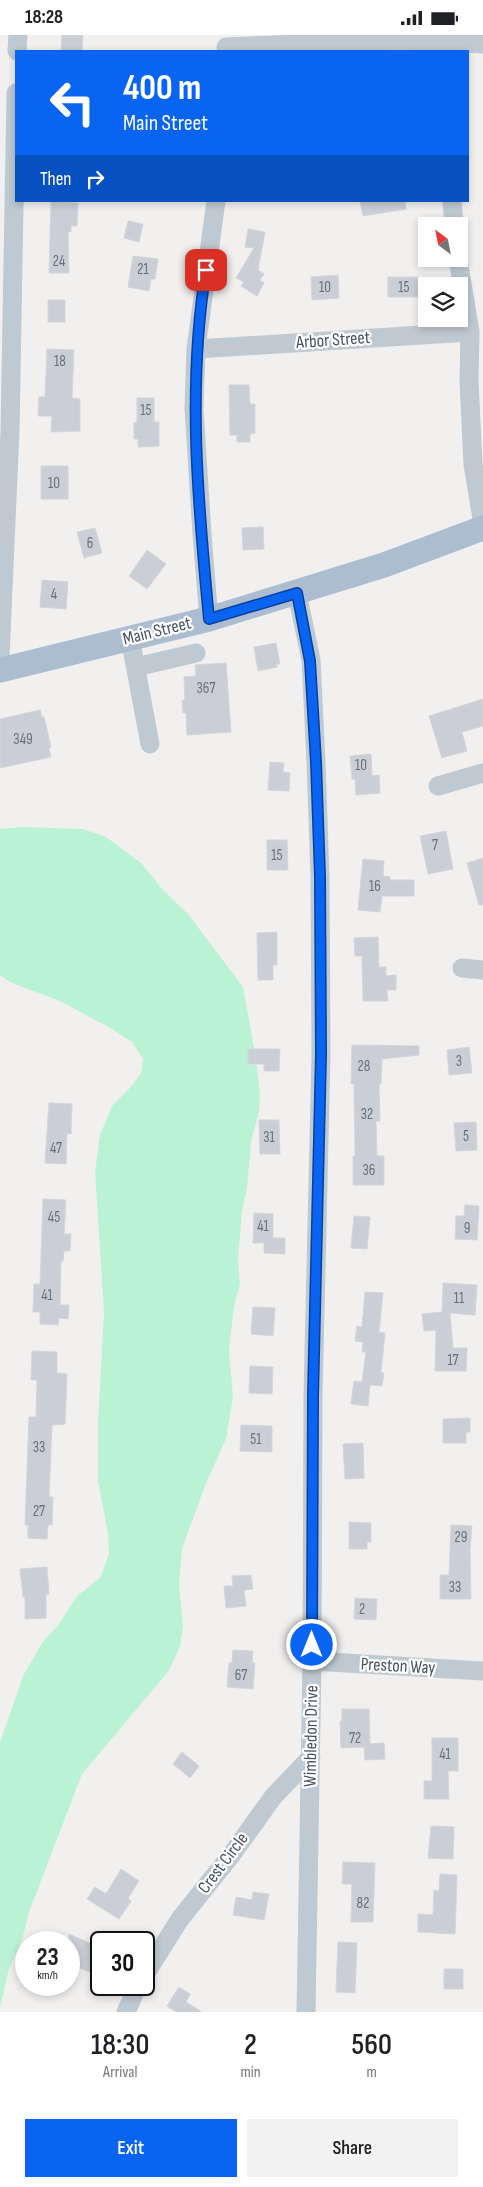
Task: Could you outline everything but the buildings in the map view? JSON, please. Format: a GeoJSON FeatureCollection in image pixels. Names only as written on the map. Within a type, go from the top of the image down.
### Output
{"type":"FeatureCollection","features":[{"type":"Feature","properties":{"kind":"main road","name":"Main Street"},"geometry":{"type":"LineString","coordinates":[[0,670],[209,619],[297,593],[384,565],[483,527]]}},
{"type":"Feature","properties":{"kind":"street"},"geometry":{"type":"LineString","coordinates":[[17,50],[18,35]]}},
{"type":"Feature","properties":{"kind":"street"},"geometry":{"type":"LineString","coordinates":[[227,44],[399,40],[437,46],[483,44]]}},
{"type":"Feature","properties":{"kind":"street"},"geometry":{"type":"LineString","coordinates":[[0,657],[10,431],[15,149]]}},
{"type":"Feature","properties":{"kind":"street"},"geometry":{"type":"LineString","coordinates":[[209,619],[194,408],[196,349],[216,202]]}},
{"type":"Feature","properties":{"kind":"street"},"geometry":{"type":"LineString","coordinates":[[452,202],[453,217]]}},
{"type":"Feature","properties":{"kind":"street"},"geometry":{"type":"LineString","coordinates":[[459,267],[470,332],[468,381],[473,464],[483,527]]}},
{"type":"Feature","properties":{"kind":"street","name":"Arbor Street"},"geometry":{"type":"LineString","coordinates":[[196,349],[470,332]]}},
{"type":"Feature","properties":{"kind":"street","name":"Wimbledon Drive"},"geometry":{"type":"LineString","coordinates":[[297,593],[310,661],[320,876],[321,1054],[313,1396],[311,1757],[306,2012]]}},
{"type":"Feature","properties":{"kind":"street"},"geometry":{"type":"LineString","coordinates":[[130,638],[150,744]]}},
{"type":"Feature","properties":{"kind":"street"},"geometry":{"type":"LineString","coordinates":[[136,667],[196,653]]}},
{"type":"Feature","properties":{"kind":"street"},"geometry":{"type":"LineString","coordinates":[[438,786],[483,773]]}},
{"type":"Feature","properties":{"kind":"street"},"geometry":{"type":"LineString","coordinates":[[462,967],[483,970]]}},
{"type":"Feature","properties":{"kind":"street","name":"Preston Way"},"geometry":{"type":"LineString","coordinates":[[312,1661],[483,1671]]}},
{"type":"Feature","properties":{"kind":"street","name":"Crest Circle"},"geometry":{"type":"LineString","coordinates":[[155,1959],[180,1919],[232,1854],[273,1797],[311,1757]]}},
{"type":"Feature","properties":{"kind":"street"},"geometry":{"type":"LineString","coordinates":[[126,2012],[133,1996]]}},
{"type":"Feature","properties":{"kind":"green space"},"geometry":{"type":"Polygon","coordinates":[[[21,827],[83,829],[106,837],[141,863],[163,890],[188,914],[243,987],[256,1059],[260,1095],[259,1111],[251,1142],[247,1188],[242,1212],[238,1259],[240,1284],[234,1306],[229,1351],[233,1397],[226,1439],[206,1483],[182,1549],[179,1584],[183,1626],[180,1647],[168,1672],[82,1774],[29,1912],[24,1931],[15,1931],[15,1955],[9,1968],[0,2008],[0,1742],[24,1674],[42,1643],[59,1624],[77,1596],[100,1578],[109,1554],[108,1533],[98,1481],[98,1422],[104,1313],[95,1172],[100,1135],[112,1106],[141,1074],[143,1059],[132,1042],[110,1028],[60,1001],[12,983],[0,975],[0,829],[21,827]]]}},
{"type":"Feature","properties":{"kind":"route"},"geometry":{"type":"LineString","coordinates":[[206,270],[196,349],[194,408],[209,619],[297,593],[304,621],[310,661],[319,857],[321,1054],[318,1262],[313,1396],[312,1645]]}}]}
